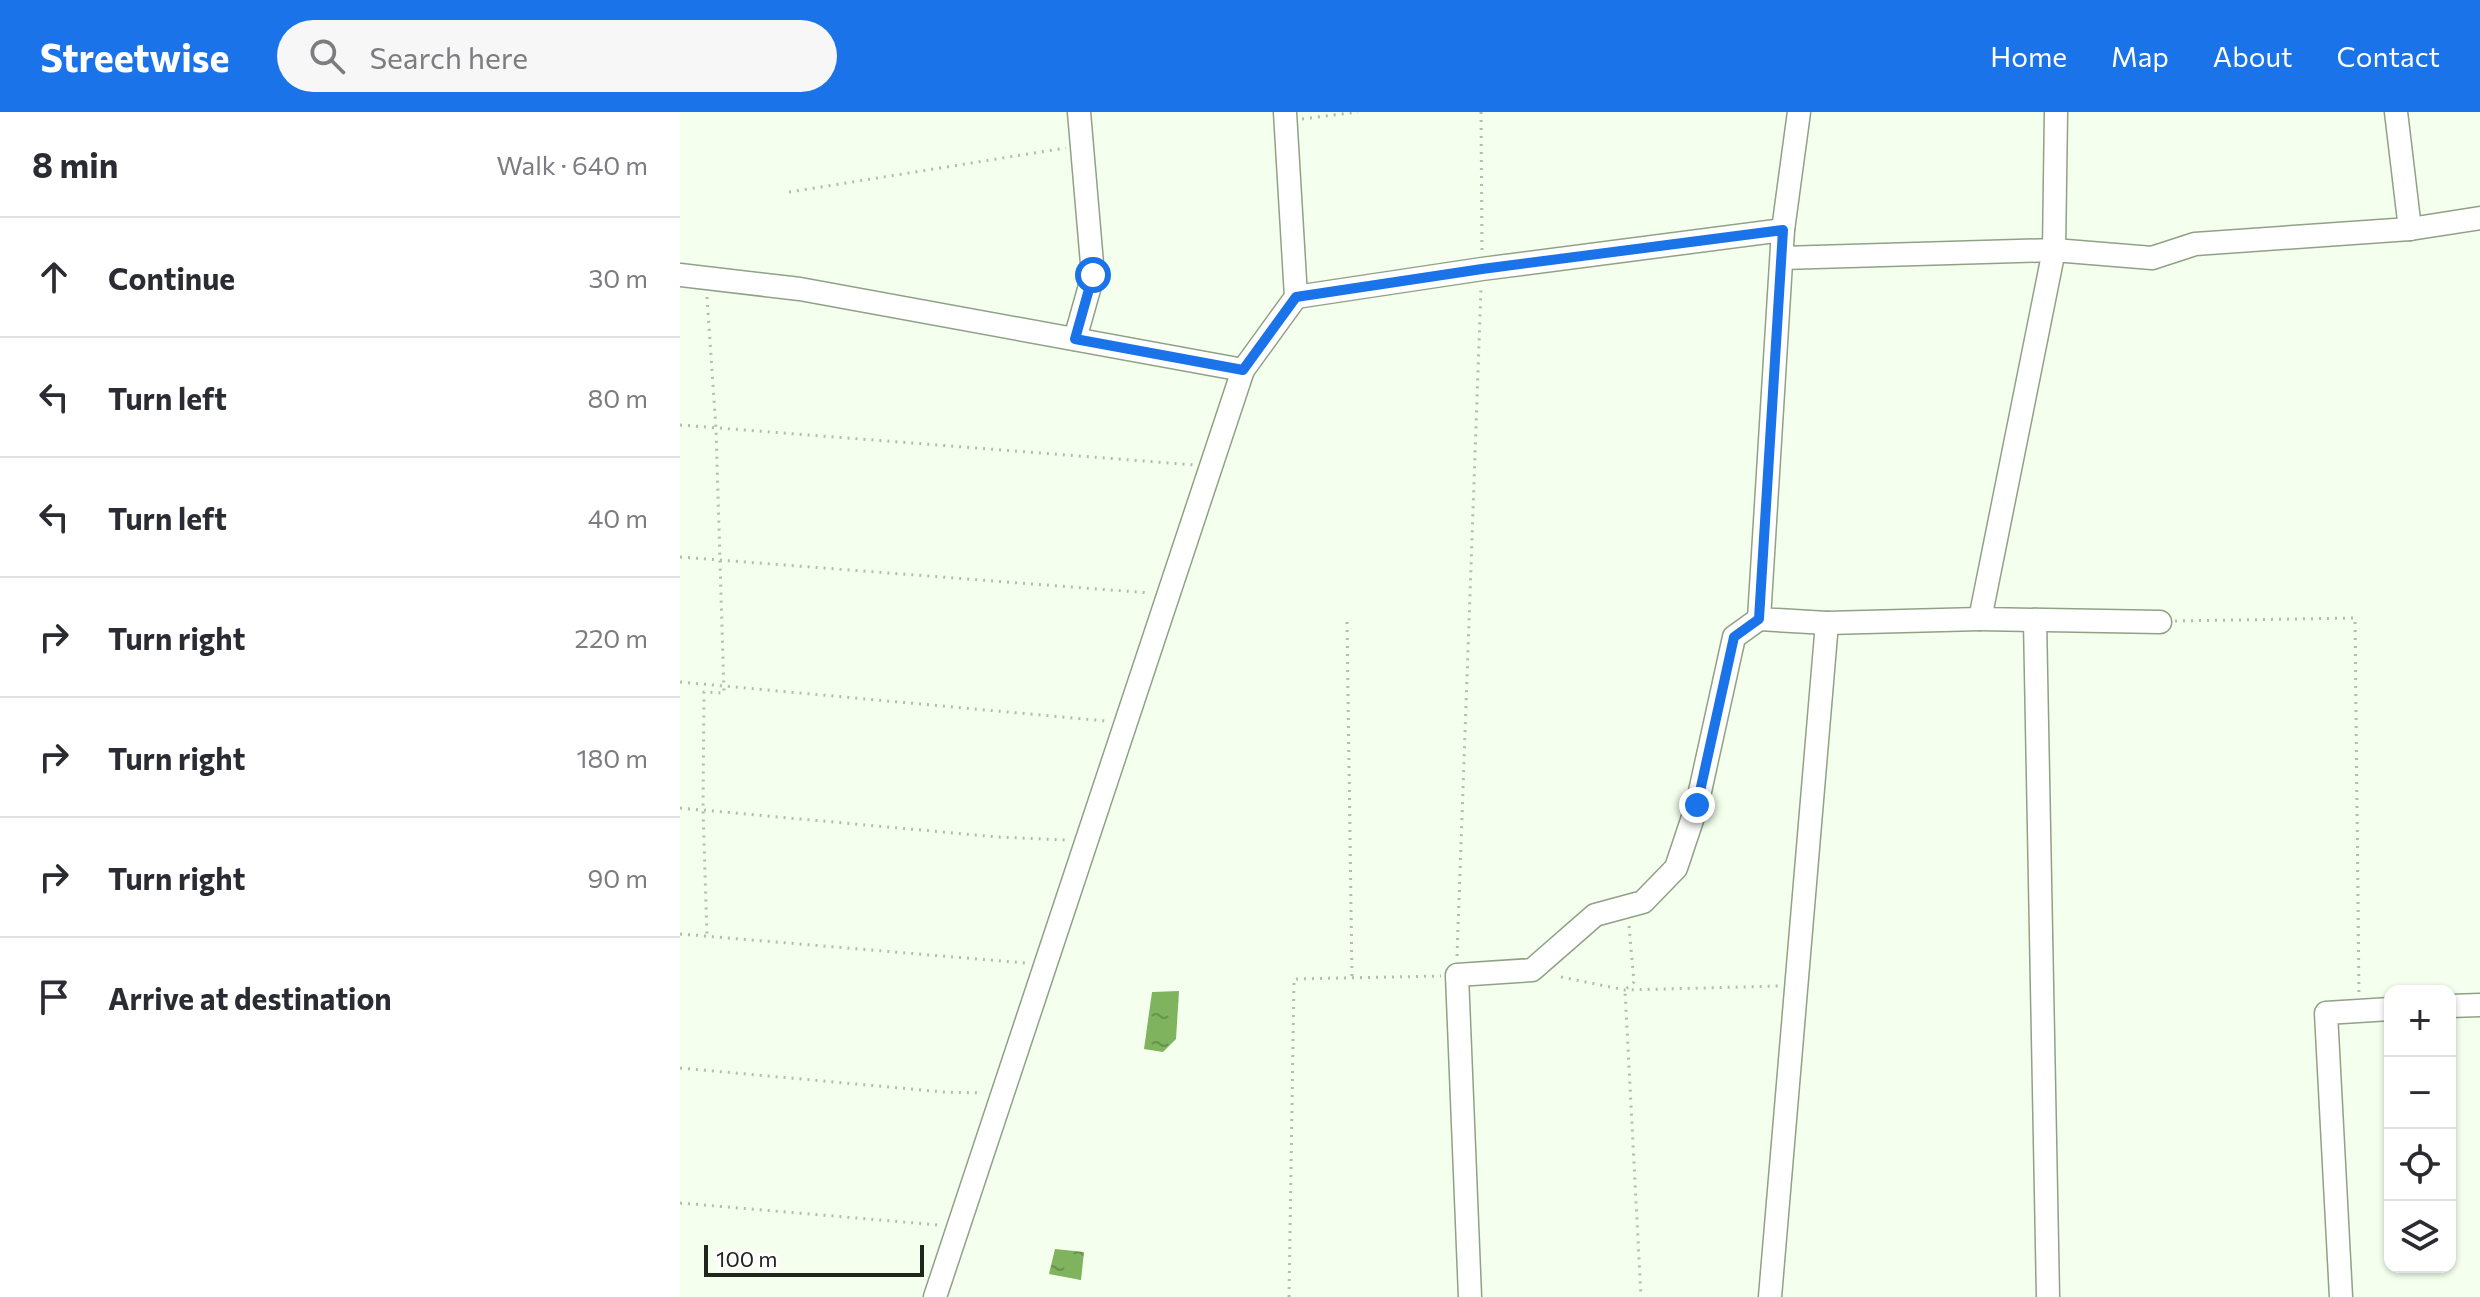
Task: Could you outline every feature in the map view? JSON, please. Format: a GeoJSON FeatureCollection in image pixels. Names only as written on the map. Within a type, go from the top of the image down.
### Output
{"type":"FeatureCollection","features":[{"type":"Feature","properties":{"kind":"street"},"geometry":{"type":"LineString","coordinates":[[1075,339],[1093,275],[1079,112]]}},
{"type":"Feature","properties":{"kind":"street"},"geometry":{"type":"LineString","coordinates":[[1759,619],[1783,230],[1799,112]]}},
{"type":"Feature","properties":{"kind":"street"},"geometry":{"type":"LineString","coordinates":[[1980,619],[2054,250],[2056,112]]}},
{"type":"Feature","properties":{"kind":"street"},"geometry":{"type":"LineString","coordinates":[[2396,112],[2410,229]]}},
{"type":"Feature","properties":{"kind":"street"},"geometry":{"type":"LineString","coordinates":[[935,1297],[1243,370],[1296,297],[1285,117]]}},
{"type":"Feature","properties":{"kind":"street"},"geometry":{"type":"LineString","coordinates":[[1782,258],[2054,250],[2152,258],[2195,244],[2410,229],[2480,218]]}},
{"type":"Feature","properties":{"kind":"street"},"geometry":{"type":"LineString","coordinates":[[1296,297],[1783,230]]}},
{"type":"Feature","properties":{"kind":"street"},"geometry":{"type":"LineString","coordinates":[[680,275],[800,289],[1243,370]]}},
{"type":"Feature","properties":{"kind":"street"},"geometry":{"type":"LineString","coordinates":[[1470,1297],[1457,975],[1532,970],[1595,915],[1643,902],[1676,868],[1697,805],[1734,637],[1759,619],[1827,623],[1980,619],[2160,622]]}},
{"type":"Feature","properties":{"kind":"street"},"geometry":{"type":"LineString","coordinates":[[2035,620],[2048,1297]]}},
{"type":"Feature","properties":{"kind":"street"},"geometry":{"type":"LineString","coordinates":[[1770,1297],[1827,623]]}},
{"type":"Feature","properties":{"kind":"street"},"geometry":{"type":"LineString","coordinates":[[2456,1006],[2480,1005]]}},
{"type":"Feature","properties":{"kind":"street"},"geometry":{"type":"LineString","coordinates":[[2341,1297],[2326,1013],[2384,1009]]}},
{"type":"Feature","properties":{"kind":"path"},"geometry":{"type":"LineString","coordinates":[[1285,117],[1358,112]]}},
{"type":"Feature","properties":{"kind":"path"},"geometry":{"type":"LineString","coordinates":[[1289,1297],[1294,979],[1457,975],[1482,269],[1481,112]]}},
{"type":"Feature","properties":{"kind":"path"},"geometry":{"type":"LineString","coordinates":[[789,192],[1082,145]]}},
{"type":"Feature","properties":{"kind":"path"},"geometry":{"type":"LineString","coordinates":[[706,278],[716,429],[724,693],[704,692],[703,809],[707,937]]}},
{"type":"Feature","properties":{"kind":"path"},"geometry":{"type":"LineString","coordinates":[[680,425],[1211,466]]}},
{"type":"Feature","properties":{"kind":"path"},"geometry":{"type":"LineString","coordinates":[[680,557],[1147,594],[1172,584]]}},
{"type":"Feature","properties":{"kind":"path"},"geometry":{"type":"LineString","coordinates":[[2160,622],[2355,618],[2359,1011]]}},
{"type":"Feature","properties":{"kind":"path"},"geometry":{"type":"LineString","coordinates":[[1347,622],[1352,978]]}},
{"type":"Feature","properties":{"kind":"path"},"geometry":{"type":"LineString","coordinates":[[680,682],[1126,722]]}},
{"type":"Feature","properties":{"kind":"path"},"geometry":{"type":"LineString","coordinates":[[680,808],[997,837],[1087,841]]}},
{"type":"Feature","properties":{"kind":"path"},"geometry":{"type":"LineString","coordinates":[[1625,990],[1634,982],[1628,906]]}},
{"type":"Feature","properties":{"kind":"path"},"geometry":{"type":"LineString","coordinates":[[680,934],[936,958],[1046,964]]}},
{"type":"Feature","properties":{"kind":"path"},"geometry":{"type":"LineString","coordinates":[[1561,977],[1625,990],[1796,986]]}},
{"type":"Feature","properties":{"kind":"path"},"geometry":{"type":"LineString","coordinates":[[1625,990],[1641,1297]]}},
{"type":"Feature","properties":{"kind":"path"},"geometry":{"type":"LineString","coordinates":[[680,1068],[944,1092],[1003,1093]]}},
{"type":"Feature","properties":{"kind":"path"},"geometry":{"type":"LineString","coordinates":[[680,1203],[959,1226]]}},
{"type":"Feature","properties":{"kind":"water"},"geometry":{"type":"Polygon","coordinates":[[[1179,991],[1176,1039],[1163,1052],[1144,1049],[1152,992],[1179,991]]]}},
{"type":"Feature","properties":{"kind":"water"},"geometry":{"type":"Polygon","coordinates":[[[1055,1249],[1084,1252],[1081,1280],[1049,1274],[1055,1249]]]}},
{"type":"Feature","properties":{"kind":"route"},"geometry":{"type":"LineString","coordinates":[[1093,275],[1075,339],[1243,370],[1296,297],[1783,230],[1759,619],[1734,637],[1697,805]]}}]}
